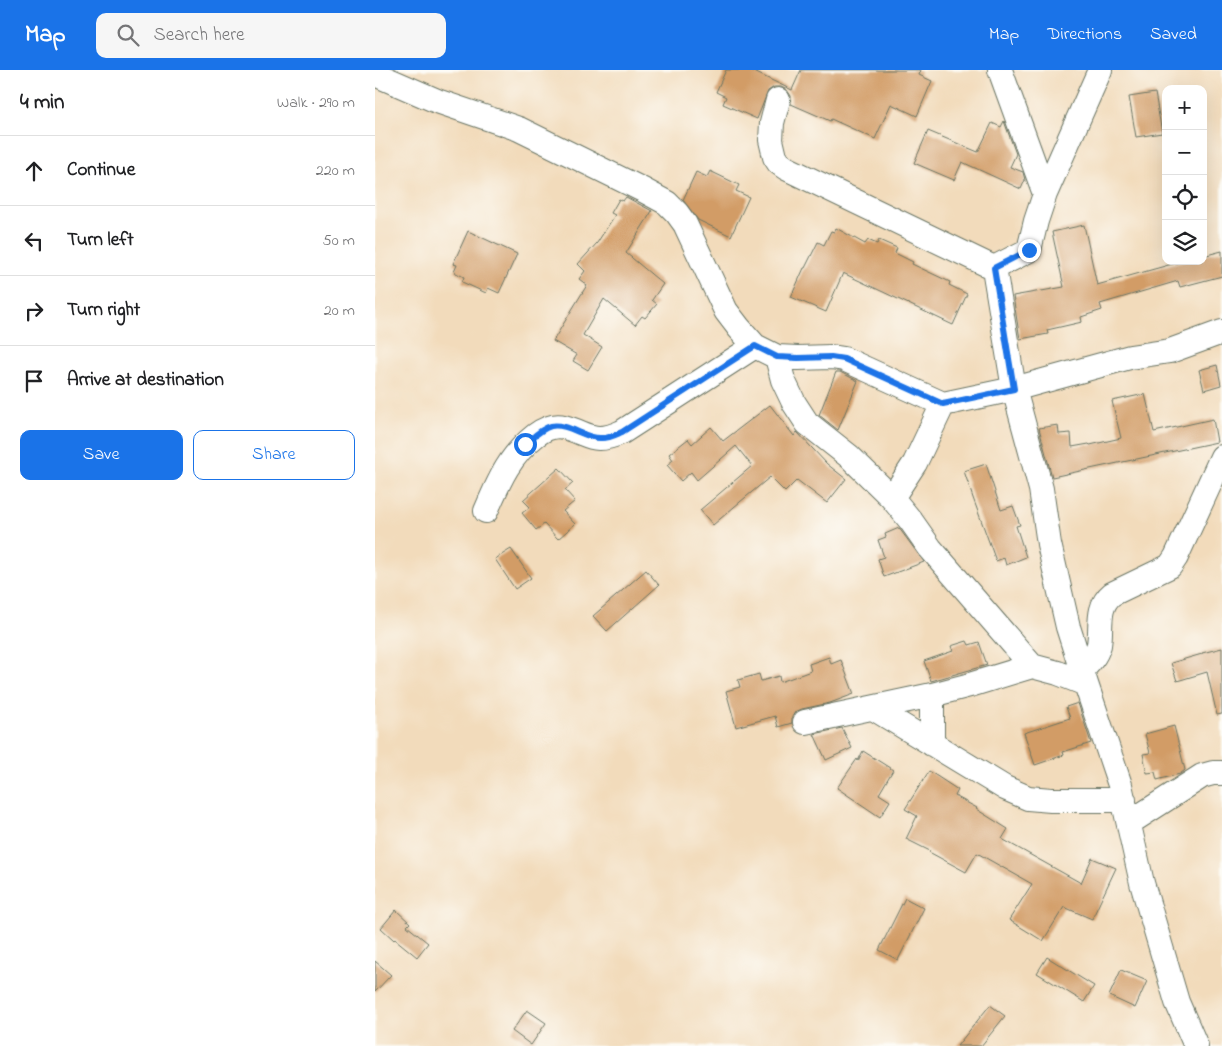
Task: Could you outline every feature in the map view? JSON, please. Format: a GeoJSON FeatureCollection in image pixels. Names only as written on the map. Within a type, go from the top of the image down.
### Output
{"type":"FeatureCollection","features":[{"type":"Feature","properties":{"kind":"street"},"geometry":{"type":"LineString","coordinates":[[1000,70],[1045,194]]}},
{"type":"Feature","properties":{"kind":"street"},"geometry":{"type":"LineString","coordinates":[[994,268],[1029,250],[1045,194],[1093,72]]}},
{"type":"Feature","properties":{"kind":"street"},"geometry":{"type":"LineString","coordinates":[[378,80],[519,129],[643,190],[667,204],[685,224],[726,311],[755,346],[777,357],[831,357],[844,359],[943,404],[1014,389],[1130,357],[1170,351],[1222,332]]}},
{"type":"Feature","properties":{"kind":"street"},"geometry":{"type":"LineString","coordinates":[[778,100],[772,123],[771,140],[775,157],[779,163],[994,268]]}},
{"type":"Feature","properties":{"kind":"street"},"geometry":{"type":"LineString","coordinates":[[994,268],[1014,389],[1041,489],[1049,544],[1068,627],[1120,785],[1142,883],[1175,993],[1196,1046]]}},
{"type":"Feature","properties":{"kind":"street"},"geometry":{"type":"LineString","coordinates":[[486,511],[501,477],[512,459],[525,444],[539,433],[551,426],[563,427],[600,438],[611,437],[622,432],[755,346]]}},
{"type":"Feature","properties":{"kind":"street"},"geometry":{"type":"LineString","coordinates":[[777,357],[783,380],[794,403],[807,423],[851,457],[892,498],[941,561],[1032,666]]}},
{"type":"Feature","properties":{"kind":"street"},"geometry":{"type":"LineString","coordinates":[[892,498],[915,462],[943,404]]}},
{"type":"Feature","properties":{"kind":"street"},"geometry":{"type":"LineString","coordinates":[[1083,677],[1099,645],[1101,611],[1107,598],[1170,566],[1176,557],[1222,457]]}},
{"type":"Feature","properties":{"kind":"street"},"geometry":{"type":"LineString","coordinates":[[805,722],[932,695],[1032,666],[1083,677]]}},
{"type":"Feature","properties":{"kind":"street"},"geometry":{"type":"LineString","coordinates":[[932,695],[932,744]]}},
{"type":"Feature","properties":{"kind":"street"},"geometry":{"type":"LineString","coordinates":[[873,708],[1005,788],[1028,798],[1051,800],[1124,800]]}},
{"type":"Feature","properties":{"kind":"street"},"geometry":{"type":"LineString","coordinates":[[1129,823],[1202,776],[1222,772]]}},
{"type":"Feature","properties":{"kind":"building"},"geometry":{"type":"Polygon","coordinates":[[[726,70],[750,70],[792,90],[801,70],[921,70],[919,75],[932,81],[917,116],[891,104],[875,139],[831,119],[830,121],[791,104],[791,96],[787,90],[781,87],[774,87],[768,91],[757,119],[723,104],[726,97],[716,92],[726,70]]]}},
{"type":"Feature","properties":{"kind":"building"},"geometry":{"type":"Polygon","coordinates":[[[1155,93],[1162,133],[1136,137],[1129,97],[1155,93]]]}},
{"type":"Feature","properties":{"kind":"building"},"geometry":{"type":"Polygon","coordinates":[[[1004,121],[1016,154],[1010,167],[1023,172],[1025,180],[1021,189],[962,162],[954,180],[914,163],[928,131],[978,152],[992,123],[1001,127],[1004,121]]]}},
{"type":"Feature","properties":{"kind":"building"},"geometry":{"type":"Polygon","coordinates":[[[710,171],[739,185],[736,191],[749,197],[731,236],[698,220],[683,200],[696,172],[707,177],[710,171]]]}},
{"type":"Feature","properties":{"kind":"building"},"geometry":{"type":"Polygon","coordinates":[[[626,197],[652,211],[626,253],[663,284],[652,300],[657,304],[645,318],[642,316],[635,325],[604,299],[583,335],[602,347],[588,370],[573,361],[577,355],[553,341],[587,285],[579,279],[585,271],[578,264],[597,243],[615,215],[611,213],[619,199],[623,201],[626,197]]]}},
{"type":"Feature","properties":{"kind":"building"},"geometry":{"type":"Polygon","coordinates":[[[1084,225],[1097,285],[1169,265],[1207,265],[1207,255],[1222,251],[1222,276],[1180,287],[1178,281],[1100,304],[1102,310],[1081,317],[1082,322],[1047,330],[1048,334],[1020,339],[1013,296],[1064,287],[1052,232],[1084,225]]]}},
{"type":"Feature","properties":{"kind":"building"},"geometry":{"type":"Polygon","coordinates":[[[836,228],[865,244],[868,240],[877,244],[879,240],[897,248],[895,253],[913,262],[912,264],[950,282],[949,285],[967,294],[953,325],[843,273],[826,312],[791,297],[818,242],[824,245],[831,231],[834,232],[836,228]]]}},
{"type":"Feature","properties":{"kind":"building"},"geometry":{"type":"Polygon","coordinates":[[[468,231],[517,254],[499,293],[488,288],[486,293],[462,282],[464,277],[454,272],[457,265],[453,264],[468,231]]]}},
{"type":"Feature","properties":{"kind":"building"},"geometry":{"type":"Polygon","coordinates":[[[1217,365],[1221,385],[1204,390],[1199,370],[1217,365]]]}},
{"type":"Feature","properties":{"kind":"building"},"geometry":{"type":"Polygon","coordinates":[[[836,372],[840,372],[858,381],[838,430],[819,415],[836,372]]]}},
{"type":"Feature","properties":{"kind":"building"},"geometry":{"type":"Polygon","coordinates":[[[1145,394],[1154,432],[1213,419],[1217,442],[1052,477],[1039,428],[1058,425],[1059,434],[1071,433],[1072,447],[1121,438],[1112,401],[1145,394]]]}},
{"type":"Feature","properties":{"kind":"building"},"geometry":{"type":"Polygon","coordinates":[[[770,405],[794,436],[797,432],[827,464],[846,479],[827,503],[797,480],[785,492],[770,477],[713,525],[700,510],[752,466],[736,446],[697,480],[691,472],[681,481],[667,465],[673,460],[669,454],[688,439],[692,444],[711,427],[723,441],[770,405]]]}},
{"type":"Feature","properties":{"kind":"building"},"geometry":{"type":"Polygon","coordinates":[[[986,464],[1001,510],[1013,506],[1020,525],[1016,526],[1026,557],[1006,565],[1004,558],[996,561],[964,471],[986,464]]]}},
{"type":"Feature","properties":{"kind":"building"},"geometry":{"type":"Polygon","coordinates":[[[559,468],[573,483],[565,490],[575,501],[563,511],[575,524],[558,539],[544,524],[536,530],[522,513],[530,507],[523,500],[559,468]]]}},
{"type":"Feature","properties":{"kind":"building"},"geometry":{"type":"Polygon","coordinates":[[[899,528],[924,562],[884,577],[878,559],[884,557],[878,540],[886,537],[885,534],[899,528]]]}},
{"type":"Feature","properties":{"kind":"building"},"geometry":{"type":"Polygon","coordinates":[[[511,549],[531,578],[515,589],[495,559],[511,549]]]}},
{"type":"Feature","properties":{"kind":"building"},"geometry":{"type":"Polygon","coordinates":[[[646,570],[659,585],[607,631],[593,616],[646,570]]]}},
{"type":"Feature","properties":{"kind":"building"},"geometry":{"type":"Polygon","coordinates":[[[967,641],[969,645],[979,642],[987,665],[931,681],[924,661],[953,651],[951,646],[967,641]]]}},
{"type":"Feature","properties":{"kind":"building"},"geometry":{"type":"Polygon","coordinates":[[[1222,648],[1222,714],[1217,715],[1207,672],[1177,681],[1171,663],[1222,648]]]}},
{"type":"Feature","properties":{"kind":"building"},"geometry":{"type":"Polygon","coordinates":[[[829,657],[831,664],[841,660],[854,694],[830,703],[795,712],[792,717],[792,723],[778,727],[775,716],[736,727],[726,691],[740,687],[738,680],[759,674],[761,681],[779,676],[780,682],[811,671],[809,664],[829,657]]]}},
{"type":"Feature","properties":{"kind":"building"},"geometry":{"type":"Polygon","coordinates":[[[1078,703],[1091,743],[1063,752],[1064,755],[1035,765],[1024,733],[1070,718],[1066,707],[1078,703]]]}},
{"type":"Feature","properties":{"kind":"building"},"geometry":{"type":"Polygon","coordinates":[[[1174,726],[1185,770],[1180,774],[1157,780],[1155,772],[1147,773],[1143,754],[1150,753],[1145,734],[1174,726]]]}},
{"type":"Feature","properties":{"kind":"building"},"geometry":{"type":"Polygon","coordinates":[[[842,728],[852,748],[826,760],[814,734],[842,728]]]}},
{"type":"Feature","properties":{"kind":"building"},"geometry":{"type":"Polygon","coordinates":[[[863,751],[893,770],[879,794],[890,801],[880,817],[837,788],[857,759],[858,761],[863,751]]]}},
{"type":"Feature","properties":{"kind":"building"},"geometry":{"type":"Polygon","coordinates":[[[929,771],[958,790],[955,796],[1008,829],[1002,839],[1081,883],[1092,858],[1116,868],[1092,919],[1064,907],[1043,941],[1009,920],[1032,884],[977,853],[966,872],[906,839],[917,816],[905,809],[929,771]]]}},
{"type":"Feature","properties":{"kind":"building"},"geometry":{"type":"Polygon","coordinates":[[[905,898],[924,908],[898,960],[879,950],[905,898]]]}},
{"type":"Feature","properties":{"kind":"building"},"geometry":{"type":"Polygon","coordinates":[[[396,910],[410,923],[407,926],[428,943],[417,957],[381,928],[396,910]]]}},
{"type":"Feature","properties":{"kind":"building"},"geometry":{"type":"Polygon","coordinates":[[[1047,957],[1094,986],[1084,1002],[1037,973],[1047,957]]]}},
{"type":"Feature","properties":{"kind":"building"},"geometry":{"type":"Polygon","coordinates":[[[375,961],[391,975],[375,992],[375,961]]]}},
{"type":"Feature","properties":{"kind":"building"},"geometry":{"type":"Polygon","coordinates":[[[1121,970],[1147,981],[1135,1008],[1109,996],[1121,970]]]}},
{"type":"Feature","properties":{"kind":"building"},"geometry":{"type":"Polygon","coordinates":[[[990,1005],[1005,1016],[981,1046],[957,1046],[990,1005]]]}},
{"type":"Feature","properties":{"kind":"building"},"geometry":{"type":"Polygon","coordinates":[[[527,1010],[546,1023],[531,1045],[512,1031],[527,1010]]]}},
{"type":"Feature","properties":{"kind":"route"},"geometry":{"type":"LineString","coordinates":[[525,444],[551,426],[563,427],[600,438],[611,437],[622,432],[755,346],[777,357],[831,357],[844,359],[943,404],[1014,389],[994,268],[1029,250]]}}]}
